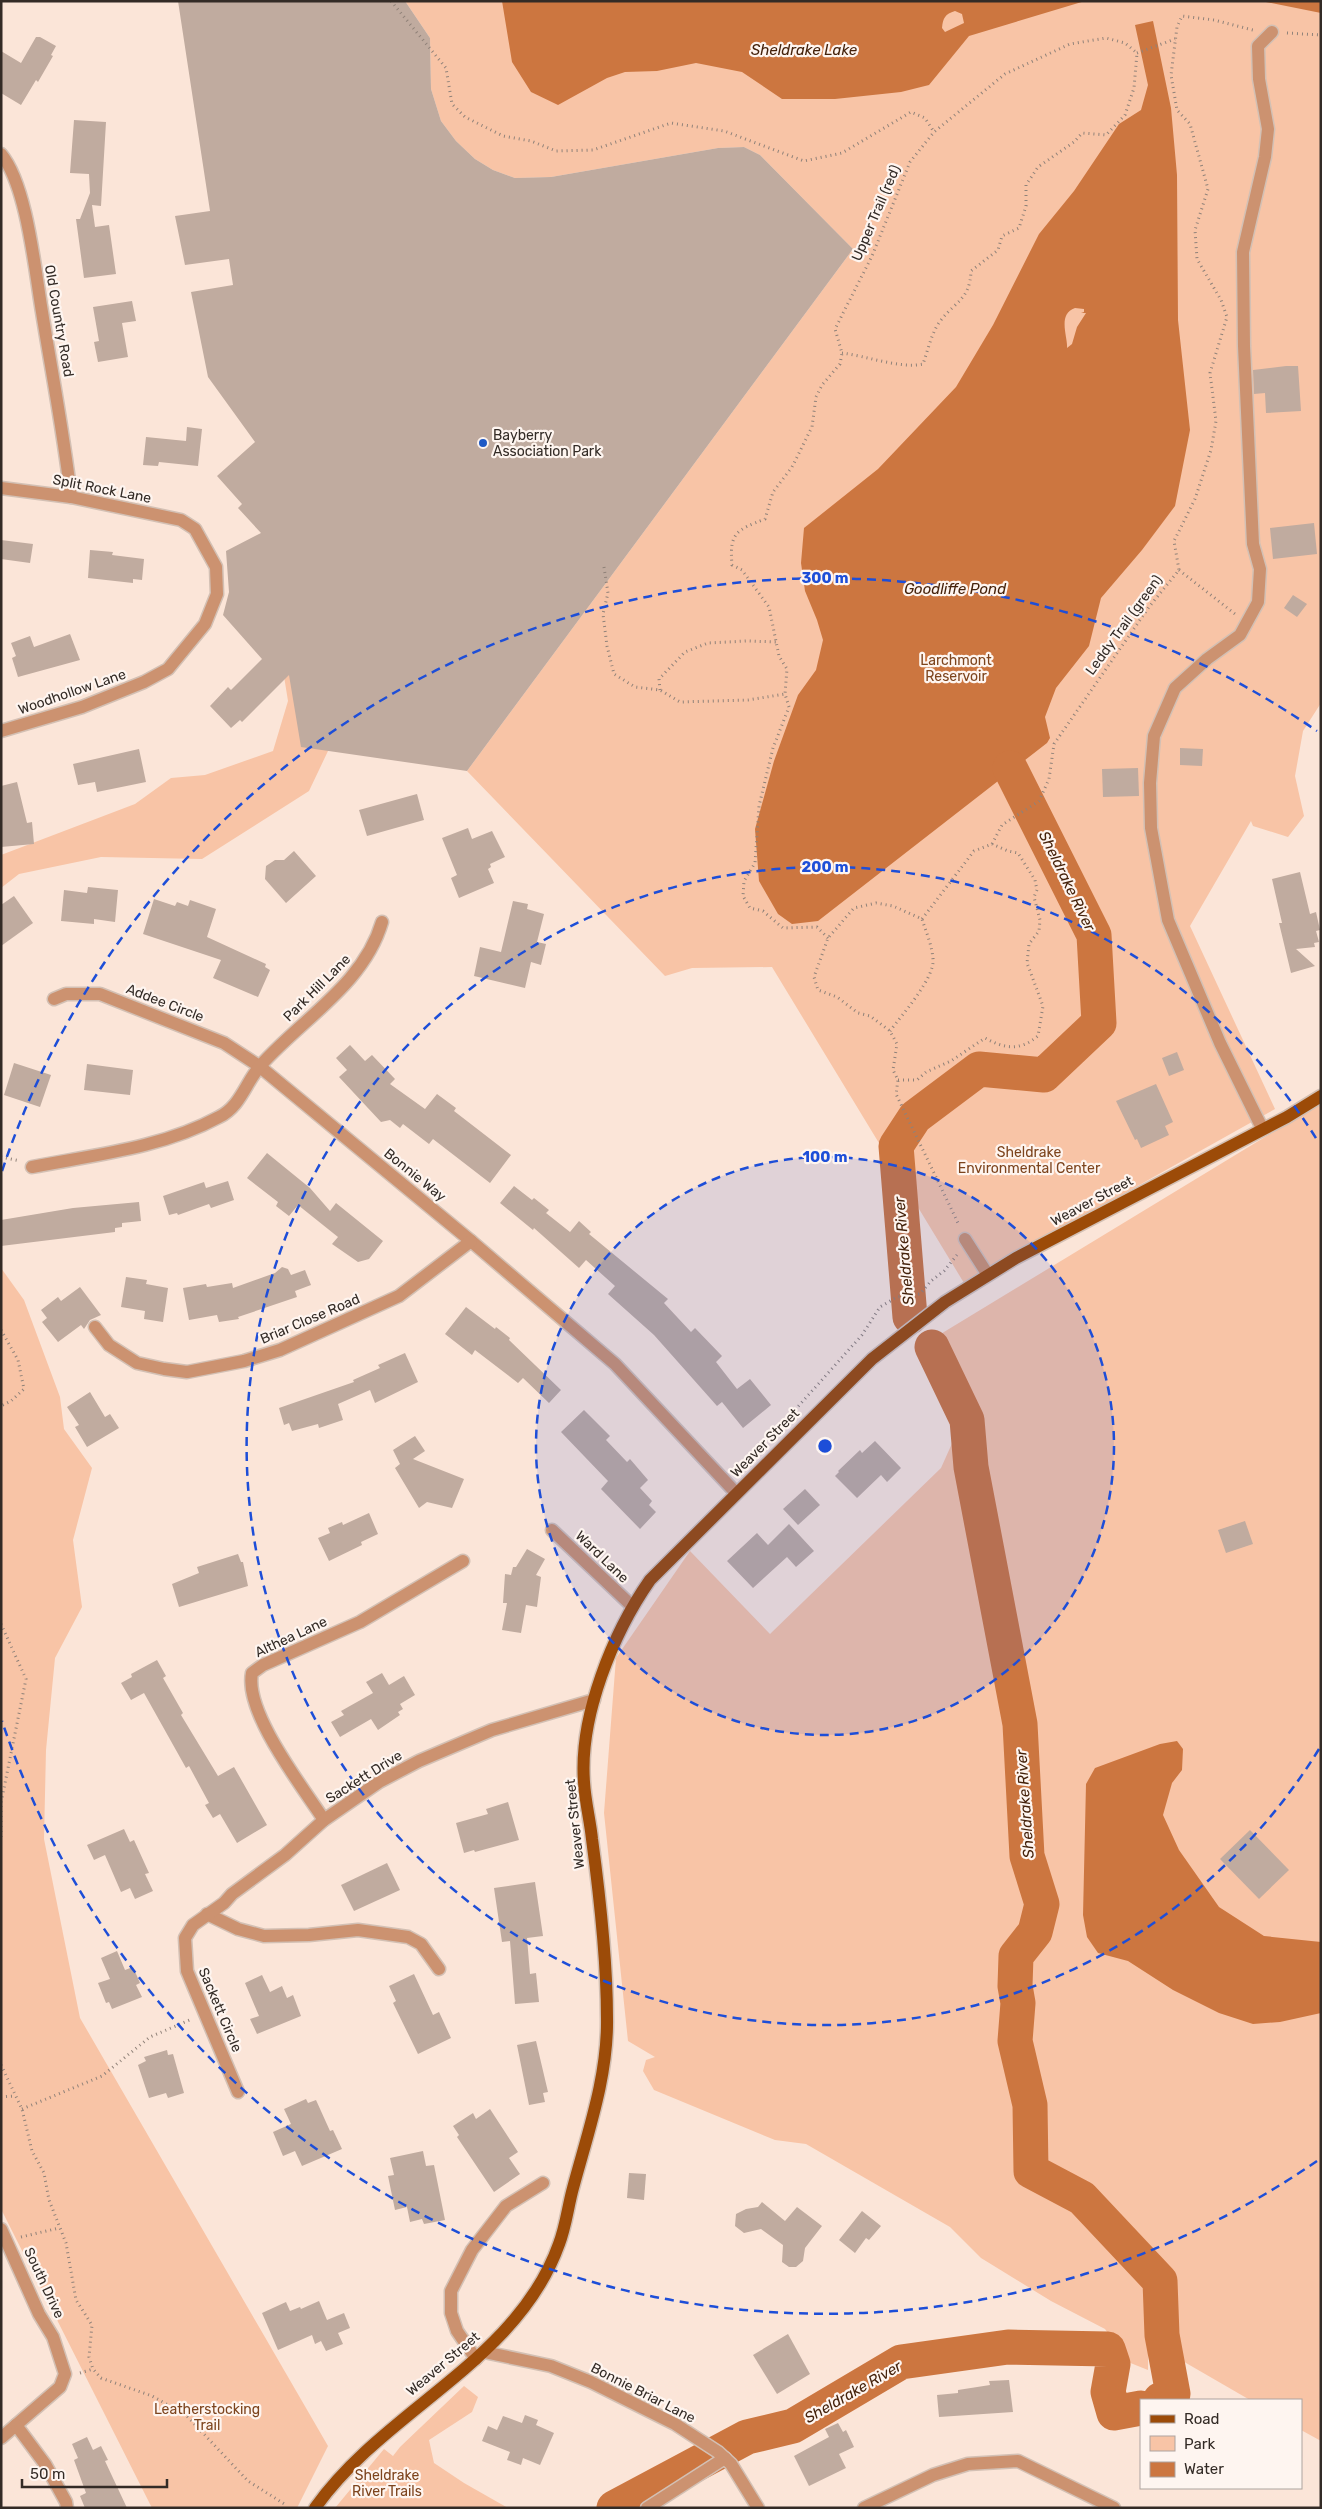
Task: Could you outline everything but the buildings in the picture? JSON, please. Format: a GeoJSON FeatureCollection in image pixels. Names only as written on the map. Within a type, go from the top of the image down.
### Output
{"type":"FeatureCollection","features":[{"type":"Feature","properties":{"kind":"main road","name":"Weaver Street"},"geometry":{"type":"LineString","coordinates":[[315,2508],[326,2493],[374,2442],[480,2355],[530,2302],[559,2244],[590,2128],[604,2064],[607,2019],[604,1960],[593,1841],[584,1780],[588,1720],[606,1663],[632,1606],[650,1580],[872,1359],[945,1302],[1016,1258],[1262,1128],[1287,1117],[1321,1096]]}},
{"type":"Feature","properties":{"kind":"street"},"geometry":{"type":"LineString","coordinates":[[1262,1128],[1220,1043],[1168,920],[1151,828],[1150,783],[1154,736],[1175,688],[1207,659],[1240,635],[1258,602],[1260,569],[1253,544],[1244,346],[1243,252],[1265,156],[1268,129],[1259,79],[1258,46],[1272,32]]}},
{"type":"Feature","properties":{"kind":"street","name":"Old Country Road"},"geometry":{"type":"LineString","coordinates":[[1,154],[10,165],[27,223],[66,454],[71,497]]}},
{"type":"Feature","properties":{"kind":"street","name":"Split Rock Lane"},"geometry":{"type":"LineString","coordinates":[[1,488],[71,497],[181,520],[195,529]]}},
{"type":"Feature","properties":{"kind":"street","name":"Woodhollow Lane"},"geometry":{"type":"LineString","coordinates":[[1,731],[82,707],[144,682],[168,669],[205,624],[217,594],[216,567],[195,529]]}},
{"type":"Feature","properties":{"kind":"street","name":"Park Hill Lane"},"geometry":{"type":"LineString","coordinates":[[259,1066],[348,980],[377,942],[382,922]]}},
{"type":"Feature","properties":{"kind":"street","name":"Addee Circle"},"geometry":{"type":"LineString","coordinates":[[54,999],[66,994],[100,994],[207,1036],[224,1044],[259,1066]]}},
{"type":"Feature","properties":{"kind":"street"},"geometry":{"type":"LineString","coordinates":[[32,1167],[150,1144],[217,1118],[233,1109],[259,1066]]}},
{"type":"Feature","properties":{"kind":"street","name":"Bonnie Way"},"geometry":{"type":"LineString","coordinates":[[259,1066],[471,1240],[615,1364],[736,1493]]}},
{"type":"Feature","properties":{"kind":"street"},"geometry":{"type":"LineString","coordinates":[[966,1239],[988,1276]]}},
{"type":"Feature","properties":{"kind":"street","name":"Briar Close Road"},"geometry":{"type":"LineString","coordinates":[[95,1327],[109,1345],[138,1363],[164,1369],[187,1372],[244,1361],[280,1350],[399,1296],[471,1240]]}},
{"type":"Feature","properties":{"kind":"street","name":"Ward Lane"},"geometry":{"type":"LineString","coordinates":[[552,1530],[632,1606]]}},
{"type":"Feature","properties":{"kind":"street","name":"Althea Lane"},"geometry":{"type":"LineString","coordinates":[[324,1820],[266,1731],[249,1685],[252,1673],[263,1665],[360,1622],[463,1561]]}},
{"type":"Feature","properties":{"kind":"street","name":"Sackett Drive"},"geometry":{"type":"LineString","coordinates":[[185,1938],[193,1926],[207,1914],[285,1855],[324,1820],[379,1782],[419,1761],[492,1730],[594,1700]]}},
{"type":"Feature","properties":{"kind":"street"},"geometry":{"type":"LineString","coordinates":[[207,1914],[238,1929],[264,1936],[309,1935],[358,1930],[408,1937],[422,1944],[439,1969]]}},
{"type":"Feature","properties":{"kind":"street","name":"Sackett Circle"},"geometry":{"type":"LineString","coordinates":[[185,1938],[187,1971],[238,2092]]}},
{"type":"Feature","properties":{"kind":"street"},"geometry":{"type":"LineString","coordinates":[[480,2355],[457,2331],[451,2313],[451,2291],[472,2250],[506,2206],[543,2183]]}},
{"type":"Feature","properties":{"kind":"street","name":"South Drive"},"geometry":{"type":"LineString","coordinates":[[1,2229],[4,2244],[39,2314],[53,2337],[65,2374],[60,2387],[1,2438]]}},
{"type":"Feature","properties":{"kind":"street","name":"Bonnie Briar Lane"},"geometry":{"type":"LineString","coordinates":[[480,2355],[551,2366],[591,2382],[675,2424],[731,2464],[758,2508]]}},
{"type":"Feature","properties":{"kind":"street"},"geometry":{"type":"LineString","coordinates":[[16,2426],[45,2464],[66,2502],[67,2508]]}},
{"type":"Feature","properties":{"kind":"street"},"geometry":{"type":"LineString","coordinates":[[647,2508],[725,2458]]}},
{"type":"Feature","properties":{"kind":"street"},"geometry":{"type":"LineString","coordinates":[[864,2508],[933,2475],[968,2464],[1018,2461],[1114,2508]]}},
{"type":"Feature","properties":{"kind":"path"},"geometry":{"type":"LineString","coordinates":[[391,1],[446,68],[452,104],[465,117],[503,136],[531,141],[556,151],[593,150],[671,123],[724,131],[804,161],[842,153],[911,112],[925,118],[934,132]]}},
{"type":"Feature","properties":{"kind":"path","name":"Leddy Trail (green)"},"geometry":{"type":"LineString","coordinates":[[922,918],[974,851],[992,844],[1002,825],[1040,801],[1049,779],[1054,744],[1149,607],[1179,570],[1174,541],[1195,498],[1211,450],[1216,421],[1210,373],[1227,317],[1221,300],[1197,259],[1194,230],[1208,189],[1190,124],[1176,110],[1171,75],[1175,39],[1182,16],[1214,20],[1243,28],[1272,32]]}},
{"type":"Feature","properties":{"kind":"path"},"geometry":{"type":"LineString","coordinates":[[1272,32],[1321,35]]}},
{"type":"Feature","properties":{"kind":"path","name":"Upper Trail (red)"},"geometry":{"type":"LineString","coordinates":[[842,353],[835,329],[872,256],[910,162],[934,132],[1004,74],[1070,44],[1106,38],[1125,43],[1137,53]]}},
{"type":"Feature","properties":{"kind":"path"},"geometry":{"type":"LineString","coordinates":[[828,938],[817,927],[783,928],[763,912],[750,908],[743,896],[744,880],[755,863],[759,806],[773,748],[788,707],[785,694],[787,669],[779,656],[769,607],[742,570],[732,565],[730,548],[733,537],[741,529],[765,519],[772,492],[792,467],[812,427],[816,397],[822,385],[840,364],[842,353],[869,357],[909,367],[923,364],[940,321],[962,300],[970,285],[971,271],[998,250],[1002,236],[1019,228],[1026,206],[1026,184],[1038,167],[1074,142],[1082,132],[1106,135],[1125,114],[1134,88],[1137,53],[1175,39]]}},
{"type":"Feature","properties":{"kind":"path"},"geometry":{"type":"LineString","coordinates":[[604,567],[608,593],[603,614],[607,646],[614,674],[635,687],[660,690],[680,702],[748,700],[785,694]]}},
{"type":"Feature","properties":{"kind":"path"},"geometry":{"type":"LineString","coordinates":[[1179,570],[1247,623]]}},
{"type":"Feature","properties":{"kind":"path"},"geometry":{"type":"LineString","coordinates":[[660,690],[659,679],[685,652],[718,641],[777,642]]}},
{"type":"Feature","properties":{"kind":"path"},"geometry":{"type":"LineString","coordinates":[[898,1080],[917,1080],[926,1072],[951,1061],[985,1038],[1002,1048],[1029,1044],[1038,1036],[1043,1006],[1027,963],[1029,944],[1040,931],[1040,920],[1034,897],[1037,890],[1035,880],[1018,852],[1008,852],[992,844]]}},
{"type":"Feature","properties":{"kind":"path"},"geometry":{"type":"LineString","coordinates":[[794,1412],[862,1335],[880,1307],[897,1297],[920,1294],[931,1281],[944,1271],[963,1247],[966,1239],[917,1141],[896,1094],[898,1080],[893,1070],[897,1044],[890,1031],[870,1016],[858,1013],[837,997],[818,990],[814,977],[828,938],[854,908],[876,903],[893,906],[922,918],[934,962],[922,990],[890,1031]]}},
{"type":"Feature","properties":{"kind":"path"},"geometry":{"type":"LineString","coordinates":[[1,1157],[19,1160]]}},
{"type":"Feature","properties":{"kind":"path"},"geometry":{"type":"LineString","coordinates":[[1,1330],[18,1360],[24,1389],[11,1401],[1,1406]]}},
{"type":"Feature","properties":{"kind":"path"},"geometry":{"type":"LineString","coordinates":[[724,1480],[753,1452]]}},
{"type":"Feature","properties":{"kind":"path"},"geometry":{"type":"LineString","coordinates":[[1,1624],[26,1679],[2,1803],[1,1840]]}},
{"type":"Feature","properties":{"kind":"path"},"geometry":{"type":"LineString","coordinates":[[22,2109],[102,2076],[150,2037],[205,2015]]}},
{"type":"Feature","properties":{"kind":"path"},"geometry":{"type":"LineString","coordinates":[[1,2065],[14,2096],[22,2109],[32,2151],[44,2173],[49,2200],[66,2243],[76,2300],[92,2325],[90,2358],[93,2369],[101,2378],[152,2396],[186,2415],[248,2481],[286,2505]]}},
{"type":"Feature","properties":{"kind":"path"},"geometry":{"type":"LineString","coordinates":[[1,2097],[14,2096]]}},
{"type":"Feature","properties":{"kind":"path"},"geometry":{"type":"LineString","coordinates":[[4,2244],[24,2236],[59,2228]]}},
{"type":"Feature","properties":{"kind":"green space","name":"Larchmont Reservoir"},"geometry":{"type":"Polygon","coordinates":[[[405,1],[1321,1],[1321,703],[1303,731],[1295,776],[1304,816],[1288,837],[1253,826],[1251,821],[1190,926],[1275,1109],[964,1283],[772,967],[692,968],[665,976],[467,771],[853,249],[760,155],[744,147],[718,148],[551,177],[515,178],[493,170],[475,159],[456,141],[441,121],[431,89],[430,38],[405,1]]]}},
{"type":"Feature","properties":{"kind":"green space"},"geometry":{"type":"Polygon","coordinates":[[[282,664],[347,711],[309,791],[202,859],[101,857],[19,874],[1,888],[1,855],[135,804],[171,778],[205,775],[273,751],[288,701],[282,664]]]}},
{"type":"Feature","properties":{"kind":"green space"},"geometry":{"type":"Polygon","coordinates":[[[1321,1103],[1321,2441],[1302,2431],[1302,2399],[1248,2399],[1148,2341],[1148,2370],[1128,2362],[1105,2329],[1051,2301],[981,2258],[950,2227],[806,2144],[775,2140],[654,2090],[643,2071],[646,2060],[655,2057],[628,2041],[604,1813],[616,1658],[690,1551],[770,1634],[941,1468],[958,1430],[916,1349],[1321,1103]]]}},
{"type":"Feature","properties":{"kind":"green space","name":"Leatherstocking Trail"},"geometry":{"type":"Polygon","coordinates":[[[1,1268],[24,1300],[60,1397],[64,1429],[92,1468],[73,1540],[82,1607],[55,1658],[46,1750],[44,1839],[80,2018],[328,2446],[297,2508],[152,2508],[1,2209],[1,1268]]]}},
{"type":"Feature","properties":{"kind":"green space","name":"Sheldrake River Trails"},"geometry":{"type":"Polygon","coordinates":[[[464,2386],[478,2397],[472,2412],[429,2440],[434,2463],[464,2483],[508,2508],[335,2508],[384,2449],[393,2456],[464,2386]]]}},
{"type":"Feature","properties":{"kind":"water","name":"Sheldrake Lake"},"geometry":{"type":"Polygon","coordinates":[[[502,1],[1085,1],[969,36],[929,85],[901,92],[835,99],[782,99],[742,72],[696,63],[657,71],[625,72],[607,78],[558,105],[531,92],[512,62],[502,1]],[[955,11],[947,15],[942,28],[945,32],[964,23],[962,14],[955,11]]]}},
{"type":"Feature","properties":{"kind":"water"},"geometry":{"type":"Polygon","coordinates":[[[1261,1],[1321,1],[1321,13],[1261,1]]]}},
{"type":"Feature","properties":{"kind":"water","name":"Goodliffe Pond"},"geometry":{"type":"Polygon","coordinates":[[[1153,21],[1171,108],[1177,175],[1178,320],[1190,430],[1175,506],[1142,550],[1101,598],[1089,646],[1056,688],[1045,717],[1050,738],[1047,743],[818,921],[792,924],[778,914],[759,881],[755,829],[774,761],[798,695],[816,670],[823,640],[805,591],[801,563],[804,528],[878,469],[956,387],[993,325],[1039,234],[1074,191],[1119,124],[1141,110],[1148,85],[1135,25],[1153,21]],[[1075,308],[1066,315],[1067,348],[1072,344],[1077,327],[1086,313],[1081,313],[1084,312],[1084,309],[1075,308]]]}},
{"type":"Feature","properties":{"kind":"water"},"geometry":{"type":"Polygon","coordinates":[[[1177,1741],[1183,1749],[1182,1770],[1172,1783],[1163,1815],[1179,1850],[1219,1907],[1264,1936],[1321,1942],[1321,2013],[1280,2022],[1253,2024],[1219,2013],[1173,1990],[1128,1961],[1098,1953],[1087,1937],[1083,1915],[1086,1784],[1095,1768],[1160,1744],[1177,1741]]]}},
{"type":"Feature","properties":{"kind":"waterway","name":"Sheldrake River"},"geometry":{"type":"LineString","coordinates":[[910,1317],[896,1146],[915,1117],[979,1069],[1044,1075],[1099,1023],[1094,935],[1010,768]]}},
{"type":"Feature","properties":{"kind":"waterway","name":"Sheldrake River"},"geometry":{"type":"LineString","coordinates":[[932,1347],[967,1420],[971,1467],[1020,1724],[1027,1856],[1042,1904],[1035,1932],[1016,1956],[1015,1986],[1018,2003],[1015,2041],[1030,2105],[1031,2171],[1082,2198],[1160,2281],[1162,2335],[1173,2394],[1162,2399]]}},
{"type":"Feature","properties":{"kind":"waterway","name":"Sheldrake River"},"geometry":{"type":"LineString","coordinates":[[614,2508],[747,2437],[793,2426],[901,2362],[1008,2347],[1108,2349],[1113,2364],[1108,2392],[1114,2413],[1140,2408]]}},
{"type":"Feature","properties":{"kind":"place","name":"Bayberry Association Park"},"geometry":{"type":"Point","coordinates":[483,443]}},
{"type":"Feature","properties":{"kind":"park label","name":"Sheldrake Environmental Center"},"geometry":{"type":"Point","coordinates":[1029,1160]}}]}
